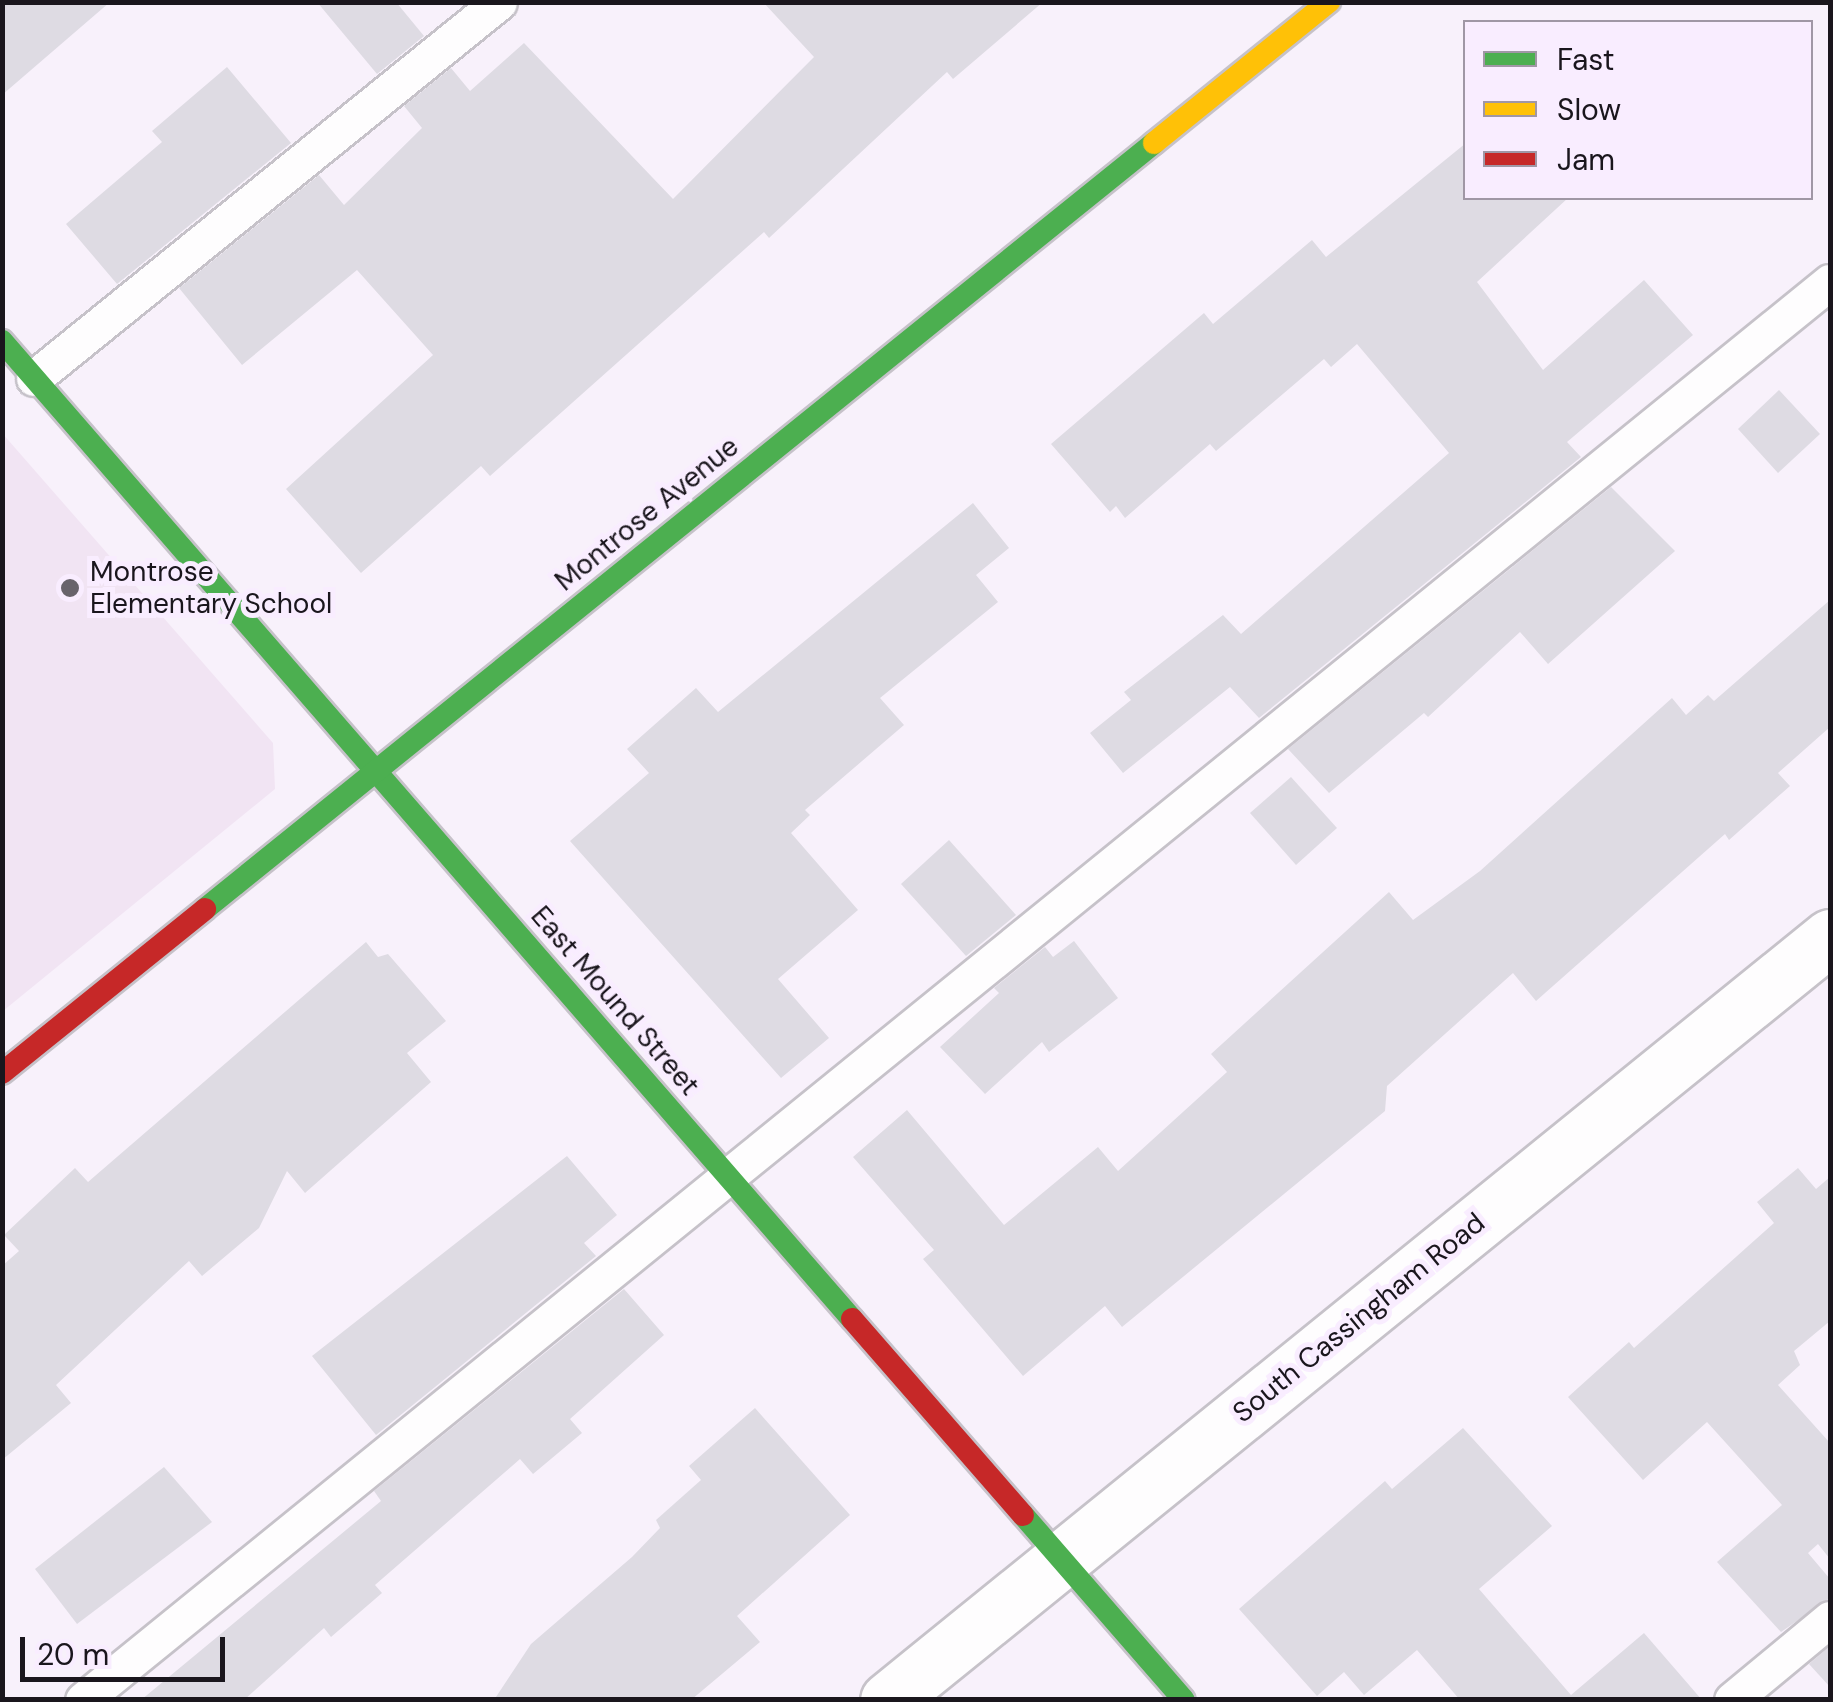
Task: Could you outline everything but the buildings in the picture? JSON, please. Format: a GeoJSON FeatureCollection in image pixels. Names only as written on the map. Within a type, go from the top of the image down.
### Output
{"type":"FeatureCollection","features":[{"type":"Feature","properties":{"kind":"street","name":"Montrose Avenue"},"geometry":{"type":"LineString","coordinates":[[2,1073],[1329,2]]}},
{"type":"Feature","properties":{"kind":"street","name":"East Mound Street"},"geometry":{"type":"LineString","coordinates":[[2,341],[1184,1700]]}},
{"type":"Feature","properties":{"kind":"street","name":"South Cassingham Road"},"geometry":{"type":"LineString","coordinates":[[888,1700],[1830,937]]}},
{"type":"Feature","properties":{"kind":"lane"},"geometry":{"type":"LineString","coordinates":[[34,378],[499,2]]}},
{"type":"Feature","properties":{"kind":"lane"},"geometry":{"type":"LineString","coordinates":[[83,1700],[1830,282]]}},
{"type":"Feature","properties":{"kind":"lane"},"geometry":{"type":"LineString","coordinates":[[1732,1700],[1830,1619]]}},
{"type":"Feature","properties":{"kind":"shaded area","name":"Montrose Elementary School"},"geometry":{"type":"Polygon","coordinates":[[[2,433],[273,743],[275,789],[3,1011],[2,433]]]}},
{"type":"Feature","properties":{"kind":"traffic: fast"},"geometry":{"type":"LineString","coordinates":[[205,909],[1154,143]]}},
{"type":"Feature","properties":{"kind":"traffic: fast"},"geometry":{"type":"LineString","coordinates":[[2,341],[852,1319]]}},
{"type":"Feature","properties":{"kind":"traffic: fast"},"geometry":{"type":"LineString","coordinates":[[1023,1515],[1184,1700]]}},
{"type":"Feature","properties":{"kind":"traffic: slow"},"geometry":{"type":"LineString","coordinates":[[1154,143],[1329,2]]}},
{"type":"Feature","properties":{"kind":"traffic: jam"},"geometry":{"type":"LineString","coordinates":[[2,1073],[205,909]]}},
{"type":"Feature","properties":{"kind":"traffic: jam"},"geometry":{"type":"LineString","coordinates":[[852,1319],[1023,1515]]}},
{"type":"Feature","properties":{"kind":"place","name":"Montrose Elementary School"},"geometry":{"type":"Point","coordinates":[70,588]}}]}
